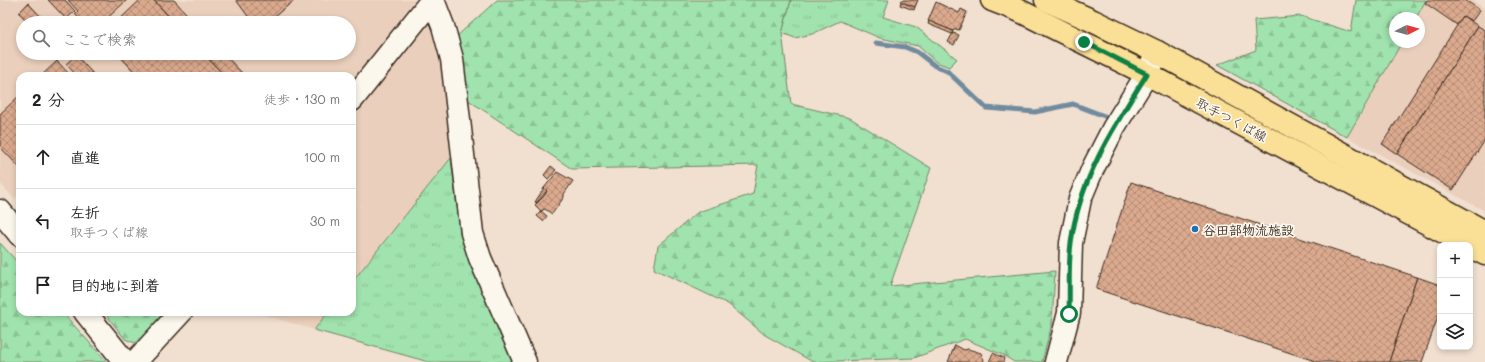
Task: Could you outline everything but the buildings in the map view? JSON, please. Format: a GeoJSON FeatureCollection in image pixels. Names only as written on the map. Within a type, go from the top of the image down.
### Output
{"type":"FeatureCollection","features":[{"type":"Feature","properties":{"kind":"main road","name":"取手つくば線"},"geometry":{"type":"LineString","coordinates":[[992,0],[1025,13],[1147,74],[1462,242]]}},
{"type":"Feature","properties":{"kind":"main road","name":"取手つくば線"},"geometry":{"type":"LineString","coordinates":[[1046,0],[1157,52],[1485,232]]}},
{"type":"Feature","properties":{"kind":"main road","name":"取手つくば線"},"geometry":{"type":"LineString","coordinates":[[1473,248],[1485,254]]}},
{"type":"Feature","properties":{"kind":"street"},"geometry":{"type":"LineString","coordinates":[[356,95],[433,0],[443,26],[452,59],[472,234],[480,258],[525,362]]}},
{"type":"Feature","properties":{"kind":"street"},"geometry":{"type":"LineString","coordinates":[[1056,362],[1069,314],[1071,243],[1080,199],[1093,168],[1111,133],[1147,74],[1157,52]]}},
{"type":"Feature","properties":{"kind":"street"},"geometry":{"type":"LineString","coordinates":[[0,212],[16,230]]}},
{"type":"Feature","properties":{"kind":"street"},"geometry":{"type":"LineString","coordinates":[[87,316],[125,362]]}},
{"type":"Feature","properties":{"kind":"street"},"geometry":{"type":"LineString","coordinates":[[135,362],[177,316]]}},
{"type":"Feature","properties":{"kind":"shaded area"},"geometry":{"type":"Polygon","coordinates":[[[0,0],[415,0],[413,7],[356,78],[356,72],[16,72],[16,197],[14,199],[0,183],[0,0]]]}},
{"type":"Feature","properties":{"kind":"shaded area"},"geometry":{"type":"Polygon","coordinates":[[[1426,0],[1472,0],[1485,9],[1485,211],[1347,137],[1399,48],[1425,48],[1425,12],[1419,12],[1426,0]]]}},
{"type":"Feature","properties":{"kind":"shaded area"},"geometry":{"type":"Polygon","coordinates":[[[429,21],[434,28],[445,68],[451,158],[356,277],[356,204],[363,207],[356,203],[356,104],[429,21]]]}},
{"type":"Feature","properties":{"kind":"shaded area"},"geometry":{"type":"Polygon","coordinates":[[[268,316],[325,316],[314,330],[268,316]]]}},
{"type":"Feature","properties":{"kind":"green space"},"geometry":{"type":"Polygon","coordinates":[[[497,0],[791,0],[782,33],[791,104],[850,118],[931,168],[890,286],[1055,271],[1052,324],[1042,362],[1014,362],[1003,355],[965,339],[914,358],[813,362],[765,335],[728,304],[654,269],[658,246],[698,212],[753,194],[758,165],[572,169],[465,98],[456,37],[497,0]]]}},
{"type":"Feature","properties":{"kind":"green space"},"geometry":{"type":"Polygon","coordinates":[[[791,0],[889,0],[883,17],[916,27],[957,59],[949,67],[936,62],[918,46],[880,38],[840,21],[812,34],[795,38],[782,33],[791,0]]]}},
{"type":"Feature","properties":{"kind":"green space"},"geometry":{"type":"Polygon","coordinates":[[[1356,0],[1426,0],[1419,12],[1389,12],[1389,48],[1399,48],[1347,137],[1217,65],[1256,50],[1254,20],[1301,16],[1351,32],[1356,0]]]}},
{"type":"Feature","properties":{"kind":"green space"},"geometry":{"type":"Polygon","coordinates":[[[451,158],[457,207],[473,266],[519,362],[429,362],[314,330],[325,316],[356,316],[356,277],[451,158]]]}},
{"type":"Feature","properties":{"kind":"green space"},"geometry":{"type":"Polygon","coordinates":[[[0,243],[16,261],[16,316],[66,316],[107,362],[0,362],[0,243]]]}},
{"type":"Feature","properties":{"kind":"green space"},"geometry":{"type":"Polygon","coordinates":[[[107,316],[165,316],[140,345],[125,339],[107,316]]]}},
{"type":"Feature","properties":{"kind":"waterway"},"geometry":{"type":"LineString","coordinates":[[876,43],[905,47],[917,52],[935,66],[947,71],[986,108],[1035,112],[1073,104],[1107,117]]}},
{"type":"Feature","properties":{"kind":"place","name":"谷田部物流施設"},"geometry":{"type":"Point","coordinates":[1195,229]}},
{"type":"Feature","properties":{"kind":"route"},"geometry":{"type":"LineString","coordinates":[[1069,314],[1071,243],[1080,199],[1093,168],[1114,127],[1147,74],[1084,42]]}}]}
